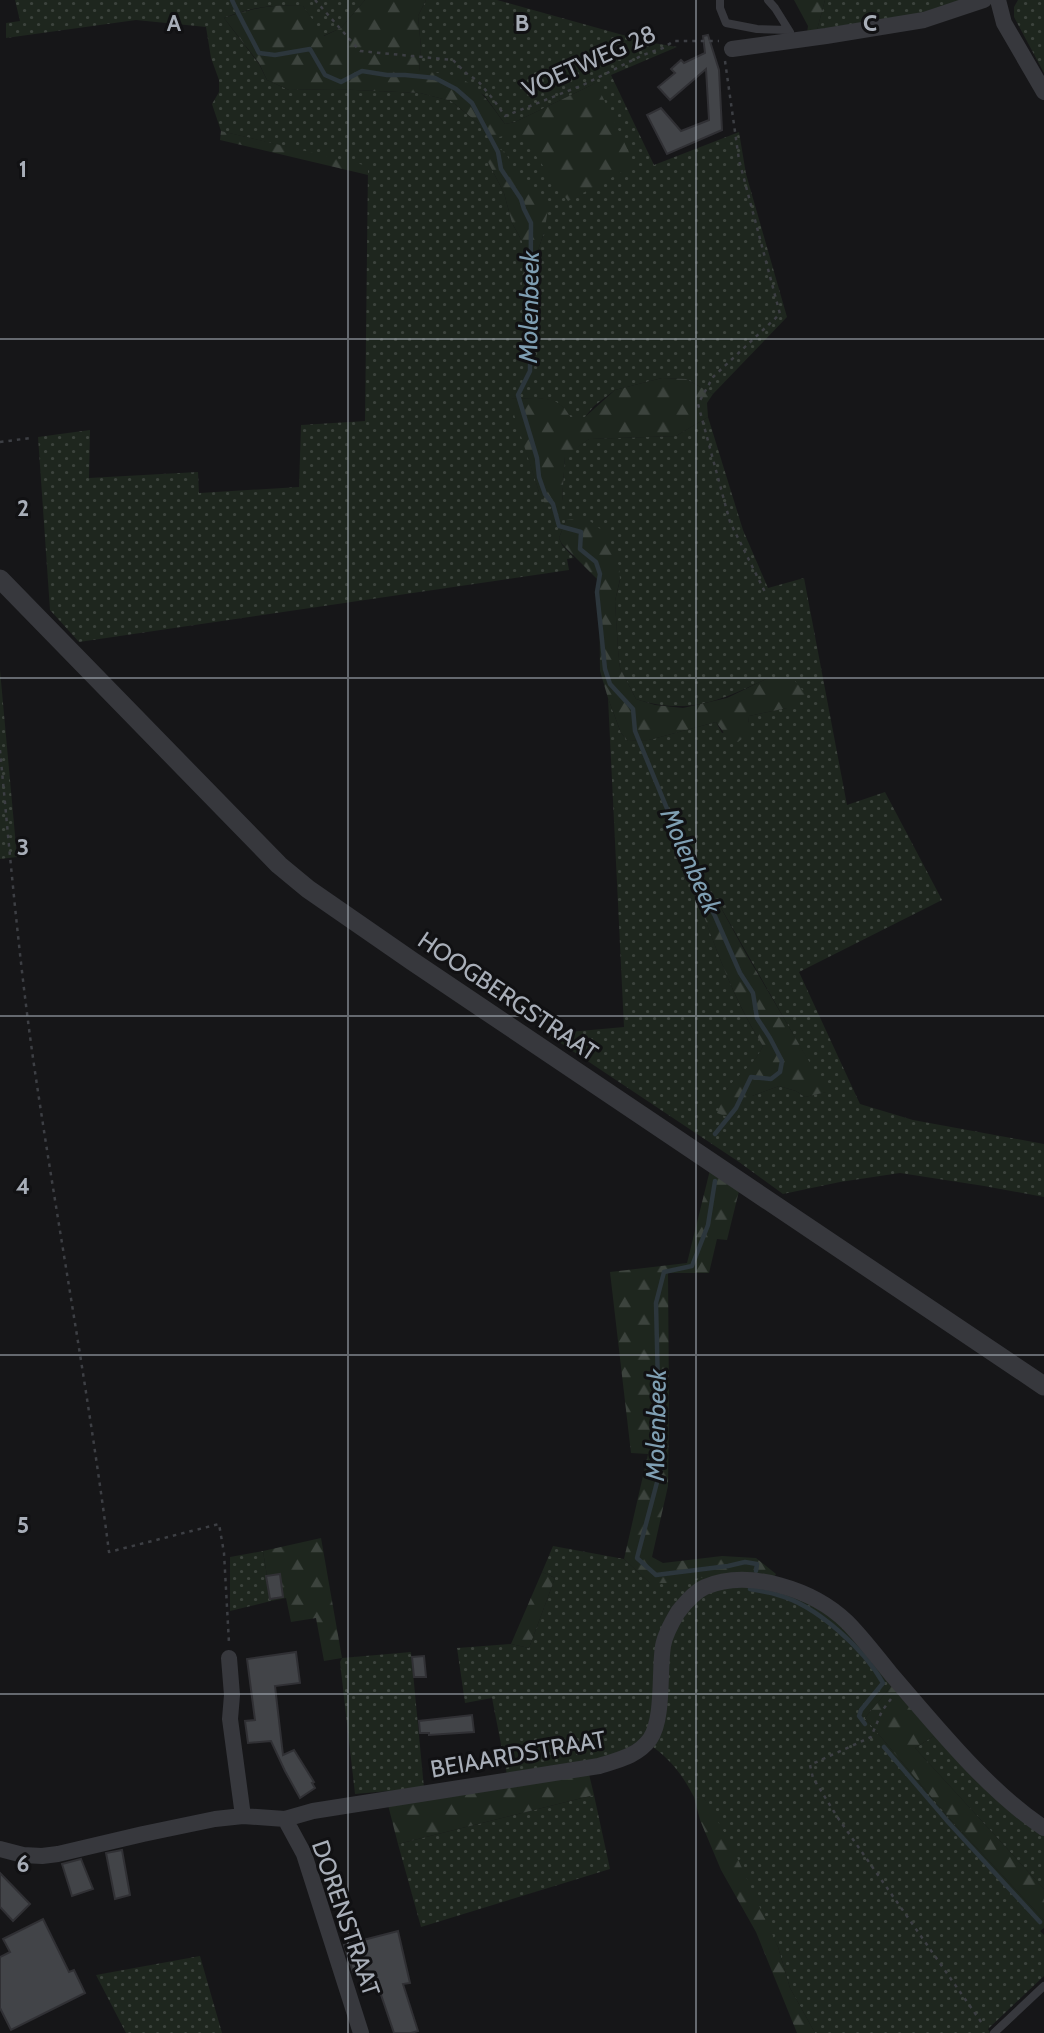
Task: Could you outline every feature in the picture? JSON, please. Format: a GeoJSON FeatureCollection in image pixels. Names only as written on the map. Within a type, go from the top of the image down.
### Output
{"type":"FeatureCollection","features":[{"type":"Feature","properties":{"kind":"street"},"geometry":{"type":"LineString","coordinates":[[732,49],[792,35],[924,20],[984,0]]}},
{"type":"Feature","properties":{"kind":"street"},"geometry":{"type":"LineString","coordinates":[[998,0],[1004,23],[1044,92]]}},
{"type":"Feature","properties":{"kind":"street","name":"HOOGBERGSTRAAT"},"geometry":{"type":"LineString","coordinates":[[0,579],[279,865],[308,889],[1044,1386]]}},
{"type":"Feature","properties":{"kind":"street","name":"BEIAARDSTRAAT"},"geometry":{"type":"LineString","coordinates":[[0,1849],[23,1855],[54,1855],[162,1830],[243,1816],[285,1819],[313,1811],[600,1766],[638,1752],[651,1738],[658,1713],[663,1643],[671,1623],[684,1604],[702,1588],[727,1580],[754,1580],[777,1584],[823,1604],[846,1621],[958,1750],[1004,1796],[1044,1828]]}},
{"type":"Feature","properties":{"kind":"street"},"geometry":{"type":"LineString","coordinates":[[229,1658],[232,1695],[230,1719],[243,1816]]}},
{"type":"Feature","properties":{"kind":"street","name":"DORENSTRAAT"},"geometry":{"type":"LineString","coordinates":[[285,1819],[304,1854],[360,2033]]}},
{"type":"Feature","properties":{"kind":"lane"},"geometry":{"type":"LineString","coordinates":[[720,0],[726,23],[792,35]]}},
{"type":"Feature","properties":{"kind":"lane"},"geometry":{"type":"LineString","coordinates":[[768,0],[792,35]]}},
{"type":"Feature","properties":{"kind":"lane"},"geometry":{"type":"LineString","coordinates":[[994,2033],[1044,1986]]}},
{"type":"Feature","properties":{"kind":"path","name":"VOETWEG 28"},"geometry":{"type":"LineString","coordinates":[[316,0],[360,51],[453,60],[478,81],[505,116],[583,85],[674,41],[727,41],[732,49]]}},
{"type":"Feature","properties":{"kind":"path"},"geometry":{"type":"LineString","coordinates":[[732,49],[725,60],[738,160],[780,314],[713,377],[698,404],[730,522],[765,592]]}},
{"type":"Feature","properties":{"kind":"path"},"geometry":{"type":"LineString","coordinates":[[0,442],[31,438]]}},
{"type":"Feature","properties":{"kind":"path"},"geometry":{"type":"LineString","coordinates":[[0,750],[34,1064],[89,1408],[109,1552],[219,1524],[224,1553],[229,1658]]}},
{"type":"Feature","properties":{"kind":"path"},"geometry":{"type":"LineString","coordinates":[[901,1686],[882,1711],[871,1737],[810,1765],[813,1778],[985,2027]]}},
{"type":"Feature","properties":{"kind":"green space"},"geometry":{"type":"Polygon","coordinates":[[[15,0],[365,0],[341,28],[323,36],[303,6],[263,7],[224,18],[259,64],[267,80],[289,90],[420,93],[451,101],[488,131],[491,139],[596,83],[515,122],[505,124],[485,96],[451,75],[419,72],[421,48],[418,16],[426,0],[497,0],[648,42],[677,47],[611,75],[654,165],[739,132],[746,174],[787,317],[713,394],[686,379],[662,378],[615,390],[594,406],[585,417],[570,417],[559,404],[544,399],[510,399],[539,492],[562,501],[565,455],[589,439],[676,436],[708,417],[743,530],[768,588],[804,578],[847,805],[885,792],[942,900],[799,972],[860,1104],[913,1120],[1044,1144],[1044,1197],[900,1173],[783,1194],[547,1034],[624,1027],[608,698],[621,733],[628,741],[649,740],[716,722],[722,733],[749,722],[749,716],[787,708],[768,678],[720,699],[688,706],[655,704],[636,699],[620,668],[615,601],[620,580],[566,520],[559,538],[574,558],[567,559],[569,570],[79,642],[50,610],[38,437],[90,430],[89,478],[198,472],[199,493],[299,487],[301,425],[365,421],[368,167],[221,131],[212,104],[219,92],[219,80],[211,58],[206,27],[136,20],[6,38],[6,23],[20,21],[15,0]],[[505,152],[488,162],[504,193],[512,223],[522,241],[522,327],[534,327],[534,261],[544,233],[505,152]],[[716,899],[699,903],[735,994],[763,1046],[752,1064],[727,1089],[752,1096],[779,1086],[805,1097],[826,1092],[716,899]]]}},
{"type":"Feature","properties":{"kind":"green space"},"geometry":{"type":"Polygon","coordinates":[[[365,0],[426,0],[418,16],[421,48],[419,71],[448,74],[469,83],[483,95],[505,124],[515,122],[596,83],[635,165],[568,201],[519,132],[491,139],[488,131],[451,101],[420,93],[289,90],[267,80],[259,63],[224,18],[263,8],[303,6],[324,36],[341,28],[365,0]]]}},
{"type":"Feature","properties":{"kind":"green space"},"geometry":{"type":"Polygon","coordinates":[[[794,0],[825,0],[817,30],[807,33],[808,26],[794,0]]]}},
{"type":"Feature","properties":{"kind":"green space"},"geometry":{"type":"Polygon","coordinates":[[[825,0],[959,0],[958,3],[903,18],[817,30],[825,0]]]}},
{"type":"Feature","properties":{"kind":"green space"},"geometry":{"type":"Polygon","coordinates":[[[1018,0],[1044,0],[1044,73],[1014,17],[1014,7],[1018,0]]]}},
{"type":"Feature","properties":{"kind":"green space"},"geometry":{"type":"Polygon","coordinates":[[[221,131],[368,166],[368,175],[220,140],[221,131]]]}},
{"type":"Feature","properties":{"kind":"green space"},"geometry":{"type":"Polygon","coordinates":[[[494,146],[505,152],[513,167],[544,197],[548,209],[544,233],[534,261],[534,327],[522,327],[522,241],[512,223],[504,193],[488,162],[494,146]]]}},
{"type":"Feature","properties":{"kind":"green space"},"geometry":{"type":"Polygon","coordinates":[[[662,378],[686,379],[713,394],[707,403],[708,417],[676,436],[589,439],[565,456],[562,501],[559,508],[546,506],[509,399],[552,400],[565,409],[570,417],[585,417],[615,390],[662,378]]]}},
{"type":"Feature","properties":{"kind":"green space"},"geometry":{"type":"Polygon","coordinates":[[[586,518],[608,535],[619,566],[620,579],[615,601],[620,668],[636,699],[655,705],[683,708],[727,698],[768,678],[778,677],[794,680],[806,694],[787,708],[749,716],[748,734],[738,742],[730,741],[716,722],[649,740],[628,741],[621,733],[600,671],[599,581],[559,538],[566,520],[586,518]]]}},
{"type":"Feature","properties":{"kind":"green space"},"geometry":{"type":"Polygon","coordinates":[[[0,670],[17,857],[0,859],[0,670]]]}},
{"type":"Feature","properties":{"kind":"green space"},"geometry":{"type":"Polygon","coordinates":[[[707,893],[716,899],[827,1092],[805,1097],[779,1086],[752,1096],[735,1120],[717,1113],[729,1086],[752,1063],[763,1046],[735,994],[699,903],[707,893]]]}},
{"type":"Feature","properties":{"kind":"green space"},"geometry":{"type":"Polygon","coordinates":[[[710,1170],[739,1191],[727,1240],[717,1239],[709,1273],[668,1273],[668,1486],[652,1557],[663,1563],[722,1556],[756,1558],[776,1574],[774,1578],[728,1574],[650,1583],[624,1559],[648,1454],[631,1453],[610,1272],[687,1263],[710,1170]]]}},
{"type":"Feature","properties":{"kind":"green space"},"geometry":{"type":"Polygon","coordinates":[[[321,1538],[342,1658],[324,1661],[316,1618],[291,1622],[286,1598],[271,1601],[263,1551],[321,1538]]]}},
{"type":"Feature","properties":{"kind":"green space"},"geometry":{"type":"Polygon","coordinates":[[[553,1546],[624,1559],[650,1583],[728,1574],[681,1600],[651,1724],[642,1739],[612,1758],[507,1775],[492,1698],[465,1703],[457,1648],[511,1644],[529,1648],[555,1578],[542,1572],[553,1546]]]}},
{"type":"Feature","properties":{"kind":"green space"},"geometry":{"type":"Polygon","coordinates":[[[263,1551],[271,1601],[230,1611],[230,1557],[263,1551]]]}},
{"type":"Feature","properties":{"kind":"green space"},"geometry":{"type":"Polygon","coordinates":[[[542,1572],[555,1578],[529,1648],[511,1644],[542,1572]]]}},
{"type":"Feature","properties":{"kind":"green space"},"geometry":{"type":"Polygon","coordinates":[[[757,1585],[806,1601],[839,1623],[894,1683],[865,1718],[949,1818],[1044,1920],[1044,1928],[1040,1931],[1044,1935],[1044,1976],[988,2029],[990,2033],[815,2033],[790,1988],[778,1947],[704,1798],[694,1797],[677,1769],[653,1747],[669,1639],[682,1615],[697,1599],[723,1587],[757,1585]]]}},
{"type":"Feature","properties":{"kind":"green space"},"geometry":{"type":"Polygon","coordinates":[[[411,1652],[424,1788],[355,1794],[340,1662],[342,1658],[411,1652]]]}},
{"type":"Feature","properties":{"kind":"green space"},"geometry":{"type":"Polygon","coordinates":[[[894,1683],[937,1734],[915,1748],[1044,1889],[1044,1920],[949,1818],[865,1718],[894,1683]]]}},
{"type":"Feature","properties":{"kind":"green space"},"geometry":{"type":"Polygon","coordinates":[[[937,1734],[1044,1835],[1044,1889],[915,1748],[937,1734]]]}},
{"type":"Feature","properties":{"kind":"green space"},"geometry":{"type":"Polygon","coordinates":[[[589,1774],[594,1795],[398,1844],[388,1805],[589,1774]]]}},
{"type":"Feature","properties":{"kind":"green space"},"geometry":{"type":"Polygon","coordinates":[[[594,1795],[610,1869],[421,1927],[398,1844],[594,1795]]]}},
{"type":"Feature","properties":{"kind":"green space"},"geometry":{"type":"Polygon","coordinates":[[[694,1797],[704,1798],[731,1844],[778,1947],[790,1988],[815,2033],[797,2033],[756,1932],[721,1870],[700,1820],[694,1797]]]}},
{"type":"Feature","properties":{"kind":"green space"},"geometry":{"type":"Polygon","coordinates":[[[200,1956],[222,2033],[126,2033],[96,1975],[200,1956]]]}},
{"type":"Feature","properties":{"kind":"building"},"geometry":{"type":"Polygon","coordinates":[[[708,35],[719,70],[722,130],[667,154],[647,115],[661,108],[681,131],[709,120],[706,69],[670,100],[658,87],[675,73],[671,69],[681,60],[684,63],[705,53],[703,36],[708,35]]]}},
{"type":"Feature","properties":{"kind":"building"},"geometry":{"type":"Polygon","coordinates":[[[280,1574],[283,1597],[270,1599],[266,1576],[280,1574]]]}},
{"type":"Feature","properties":{"kind":"building"},"geometry":{"type":"Polygon","coordinates":[[[296,1652],[300,1683],[275,1686],[283,1755],[294,1750],[314,1782],[312,1783],[315,1788],[300,1798],[271,1741],[248,1743],[245,1721],[255,1720],[247,1659],[296,1652]]]}},
{"type":"Feature","properties":{"kind":"building"},"geometry":{"type":"Polygon","coordinates":[[[424,1656],[426,1677],[414,1677],[412,1657],[424,1656]]]}},
{"type":"Feature","properties":{"kind":"building"},"geometry":{"type":"Polygon","coordinates":[[[472,1715],[474,1732],[429,1735],[420,1733],[419,1721],[472,1715]]]}},
{"type":"Feature","properties":{"kind":"building"},"geometry":{"type":"Polygon","coordinates":[[[122,1850],[130,1895],[115,1899],[106,1853],[122,1850]]]}},
{"type":"Feature","properties":{"kind":"building"},"geometry":{"type":"Polygon","coordinates":[[[81,1859],[93,1889],[72,1896],[62,1864],[81,1859]]]}},
{"type":"Feature","properties":{"kind":"building"},"geometry":{"type":"Polygon","coordinates":[[[0,1873],[30,1904],[13,1921],[0,1907],[0,1873]]]}},
{"type":"Feature","properties":{"kind":"building"},"geometry":{"type":"Polygon","coordinates":[[[43,1919],[69,1972],[74,1970],[85,1993],[11,2030],[0,2008],[0,1957],[10,1952],[3,1939],[43,1919]]]}},
{"type":"Feature","properties":{"kind":"building"},"geometry":{"type":"Polygon","coordinates":[[[398,1931],[410,1983],[403,1984],[418,2031],[411,2033],[394,2033],[379,1989],[370,1991],[366,1971],[353,1972],[344,1945],[398,1931]]]}},
{"type":"Feature","properties":{"kind":"waterway","name":"Molenbeek"},"geometry":{"type":"LineString","coordinates":[[232,0],[259,53],[275,55],[310,49],[325,75],[341,82],[362,71],[435,78],[456,89],[472,103],[498,152],[501,169],[521,199],[531,223],[530,371],[518,395],[537,458],[539,477],[545,494],[553,504],[559,526],[581,532],[580,549],[596,562],[600,574],[597,592],[605,669],[610,684],[633,709],[635,731],[701,891],[740,973],[753,993],[757,1018],[782,1061],[780,1072],[771,1079],[751,1077],[736,1108],[715,1134]]}},
{"type":"Feature","properties":{"kind":"waterway","name":"Molenbeek"},"geometry":{"type":"LineString","coordinates":[[715,1181],[708,1225],[692,1266],[664,1272],[656,1303],[660,1471],[637,1558],[656,1575],[745,1562],[757,1564],[756,1571]]}},
{"type":"Feature","properties":{"kind":"waterway","name":"Molenbeek"},"geometry":{"type":"LineString","coordinates":[[750,1589],[778,1595],[808,1608],[838,1630],[864,1656],[883,1683],[861,1710],[859,1716],[865,1724]]}},
{"type":"Feature","properties":{"kind":"waterway","name":"Molenbeek"},"geometry":{"type":"LineString","coordinates":[[884,1747],[1040,1922]]}}]}
